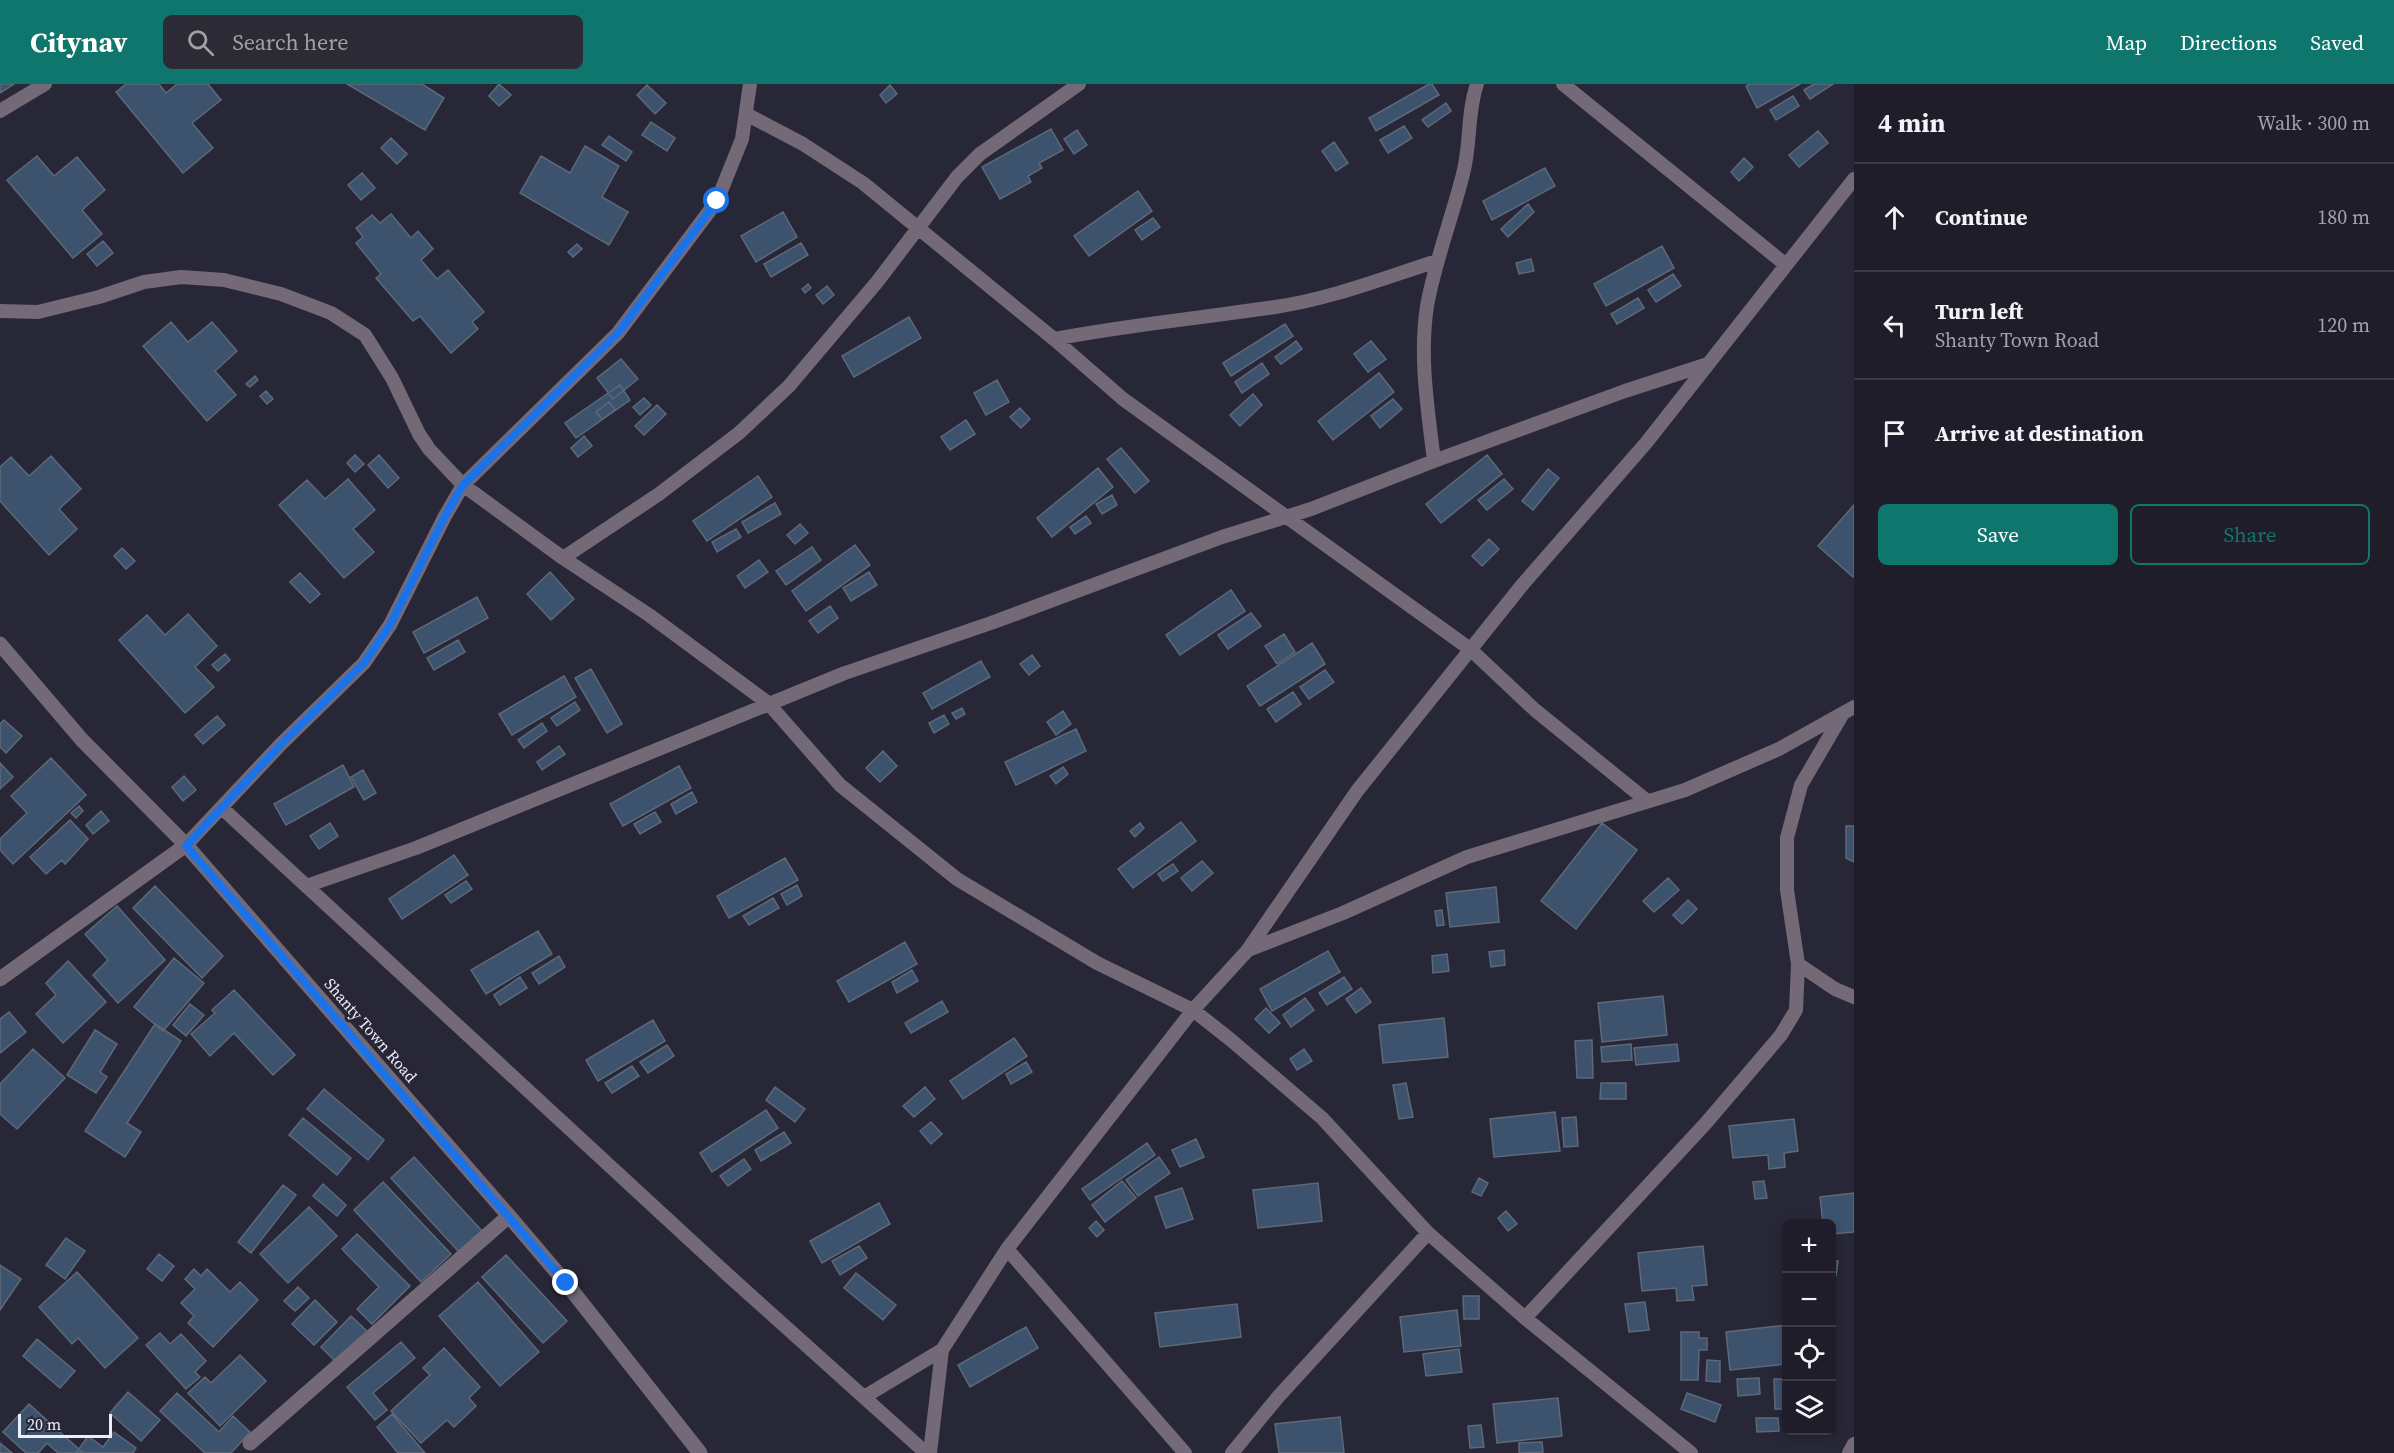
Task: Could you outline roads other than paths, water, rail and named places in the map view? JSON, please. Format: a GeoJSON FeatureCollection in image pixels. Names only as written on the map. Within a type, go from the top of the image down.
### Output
{"type":"FeatureCollection","features":[{"type":"Feature","properties":{"kind":"street","name":"Shanty Town Road"},"geometry":{"type":"LineString","coordinates":[[0,644],[82,740],[186,846],[509,1216],[566,1283],[700,1453]]}},
{"type":"Feature","properties":{"kind":"street"},"geometry":{"type":"LineString","coordinates":[[0,979],[186,846]]}},
{"type":"Feature","properties":{"kind":"street"},"geometry":{"type":"LineString","coordinates":[[250,1443],[509,1216]]}},
{"type":"Feature","properties":{"kind":"lane"},"geometry":{"type":"LineString","coordinates":[[0,111],[45,84]]}},
{"type":"Feature","properties":{"kind":"lane"},"geometry":{"type":"LineString","coordinates":[[186,846],[223,809],[281,744],[364,663],[390,625],[436,531],[463,485],[618,333],[717,201],[742,139],[750,84]]}},
{"type":"Feature","properties":{"kind":"lane"},"geometry":{"type":"LineString","coordinates":[[563,558],[659,494],[739,433],[789,386],[920,227],[957,177],[980,154],[1079,84]]}},
{"type":"Feature","properties":{"kind":"lane"},"geometry":{"type":"LineString","coordinates":[[1434,461],[1424,376],[1427,308],[1437,261],[1464,172],[1472,101],[1478,84]]}},
{"type":"Feature","properties":{"kind":"lane"},"geometry":{"type":"LineString","coordinates":[[1563,84],[1786,266]]}},
{"type":"Feature","properties":{"kind":"lane"},"geometry":{"type":"LineString","coordinates":[[746,114],[803,144],[863,183],[920,227],[1123,399],[1284,518],[1470,649],[1535,710],[1647,801]]}},
{"type":"Feature","properties":{"kind":"lane"},"geometry":{"type":"LineString","coordinates":[[928,1453],[942,1350],[1007,1249],[1193,1010],[1247,951],[1357,790],[1470,649],[1646,443],[1854,179]]}},
{"type":"Feature","properties":{"kind":"lane"},"geometry":{"type":"LineString","coordinates":[[1054,339],[1095,331],[1276,307],[1360,286],[1437,261]]}},
{"type":"Feature","properties":{"kind":"lane"},"geometry":{"type":"LineString","coordinates":[[0,311],[38,312],[99,297],[144,282],[181,277],[224,280],[281,294],[331,313],[365,335],[392,378],[424,442],[463,485],[563,558],[640,609],[768,703],[840,785],[957,879],[1097,963],[1193,1010],[1281,1081],[1322,1118],[1428,1233],[1525,1318],[1691,1453]]}},
{"type":"Feature","properties":{"kind":"lane"},"geometry":{"type":"LineString","coordinates":[[306,886],[416,848],[768,703],[1222,537],[1284,518],[1625,391],[1708,364]]}},
{"type":"Feature","properties":{"kind":"lane"},"geometry":{"type":"LineString","coordinates":[[1247,951],[1343,914],[1467,857],[1685,790],[1769,754],[1848,711]]}},
{"type":"Feature","properties":{"kind":"lane"},"geometry":{"type":"LineString","coordinates":[[1525,1318],[1706,1123],[1781,1035],[1796,1010],[1798,964],[1787,890],[1787,838],[1801,785],[1848,711]]}},
{"type":"Feature","properties":{"kind":"lane"},"geometry":{"type":"LineString","coordinates":[[223,809],[729,1276],[928,1453]]}},
{"type":"Feature","properties":{"kind":"lane"},"geometry":{"type":"LineString","coordinates":[[1798,964],[1834,989],[1854,998]]}},
{"type":"Feature","properties":{"kind":"lane"},"geometry":{"type":"LineString","coordinates":[[1232,1453],[1278,1397],[1428,1233]]}},
{"type":"Feature","properties":{"kind":"lane"},"geometry":{"type":"LineString","coordinates":[[1007,1249],[1185,1453]]}},
{"type":"Feature","properties":{"kind":"lane"},"geometry":{"type":"LineString","coordinates":[[864,1397],[942,1350]]}},
{"type":"Feature","properties":{"kind":"lane"},"geometry":{"type":"LineString","coordinates":[[1849,1453],[1854,1444]]}}]}
